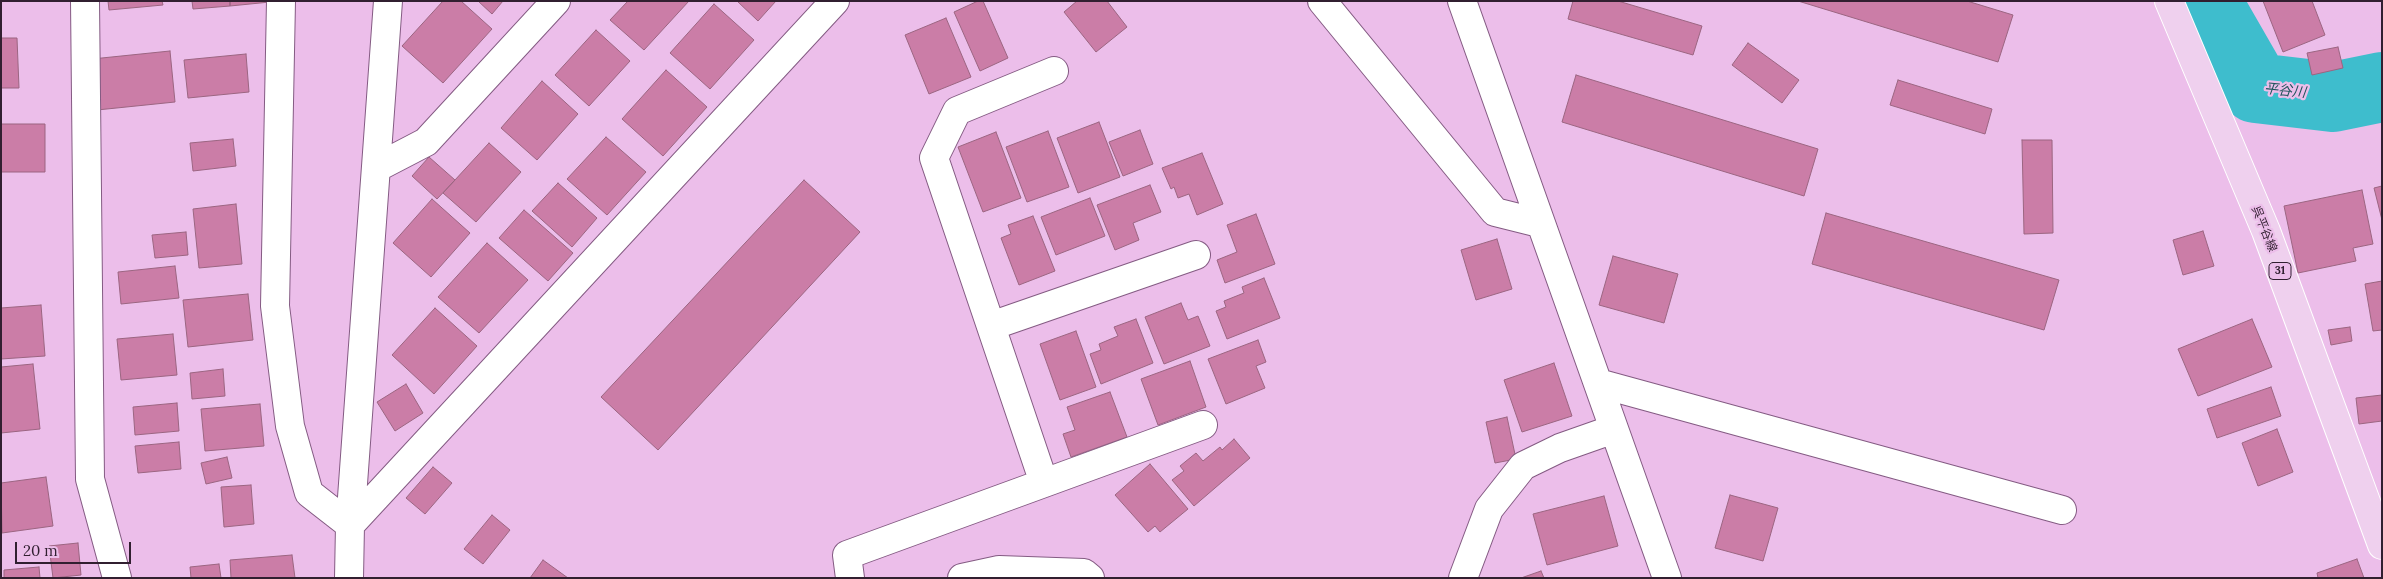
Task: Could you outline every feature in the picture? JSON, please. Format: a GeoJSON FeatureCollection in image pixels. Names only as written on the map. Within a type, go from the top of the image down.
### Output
{"type":"FeatureCollection","features":[{"type":"Feature","properties":{"kind":"main road","name":"呉平谷線"},"geometry":{"type":"LineString","coordinates":[[2169,1],[2266,232],[2382,545]]}},
{"type":"Feature","properties":{"kind":"street"},"geometry":{"type":"LineString","coordinates":[[85,1],[90,479],[117,578]]}},
{"type":"Feature","properties":{"kind":"street"},"geometry":{"type":"LineString","coordinates":[[281,1],[275,306],[288,417],[308,493],[350,525]]}},
{"type":"Feature","properties":{"kind":"street"},"geometry":{"type":"LineString","coordinates":[[348,578],[350,525],[388,1]]}},
{"type":"Feature","properties":{"kind":"street"},"geometry":{"type":"LineString","coordinates":[[376,168],[426,142],[556,1]]}},
{"type":"Feature","properties":{"kind":"street"},"geometry":{"type":"LineString","coordinates":[[350,525],[835,1]]}},
{"type":"Feature","properties":{"kind":"street"},"geometry":{"type":"LineString","coordinates":[[1322,1],[1495,212],[1539,223]]}},
{"type":"Feature","properties":{"kind":"street"},"geometry":{"type":"LineString","coordinates":[[1462,1],[1539,223],[1667,578]]}},
{"type":"Feature","properties":{"kind":"street"},"geometry":{"type":"LineString","coordinates":[[1044,483],[934,158],[956,111],[1054,71]]}},
{"type":"Feature","properties":{"kind":"street"},"geometry":{"type":"LineString","coordinates":[[991,326],[1196,255]]}},
{"type":"Feature","properties":{"kind":"street"},"geometry":{"type":"LineString","coordinates":[[1598,383],[2062,510]]}},
{"type":"Feature","properties":{"kind":"street"},"geometry":{"type":"LineString","coordinates":[[850,578],[847,555],[1203,425]]}},
{"type":"Feature","properties":{"kind":"street"},"geometry":{"type":"LineString","coordinates":[[1463,578],[1489,510],[1523,466],[1560,448],[1614,428]]}},
{"type":"Feature","properties":{"kind":"street"},"geometry":{"type":"LineString","coordinates":[[962,578],[999,570],[1084,573],[1090,578]]}},
{"type":"Feature","properties":{"kind":"building"},"geometry":{"type":"Polygon","coordinates":[[[108,1],[162,1],[163,5],[109,10],[108,1]]]}},
{"type":"Feature","properties":{"kind":"building"},"geometry":{"type":"Polygon","coordinates":[[[192,1],[230,1],[230,6],[193,9],[192,1]]]}},
{"type":"Feature","properties":{"kind":"building"},"geometry":{"type":"Polygon","coordinates":[[[230,1],[270,1],[270,2],[230,6],[230,1]]]}},
{"type":"Feature","properties":{"kind":"building"},"geometry":{"type":"Polygon","coordinates":[[[443,1],[461,1],[492,29],[443,83],[402,46],[443,1]]]}},
{"type":"Feature","properties":{"kind":"building"},"geometry":{"type":"Polygon","coordinates":[[[478,1],[503,1],[492,14],[478,1]]]}},
{"type":"Feature","properties":{"kind":"building"},"geometry":{"type":"Polygon","coordinates":[[[628,1],[689,1],[644,50],[610,20],[628,1]]]}},
{"type":"Feature","properties":{"kind":"building"},"geometry":{"type":"Polygon","coordinates":[[[737,1],[776,1],[758,21],[737,1]]]}},
{"type":"Feature","properties":{"kind":"building"},"geometry":{"type":"Polygon","coordinates":[[[978,1],[983,1],[1008,58],[980,71],[954,12],[978,1]]]}},
{"type":"Feature","properties":{"kind":"building"},"geometry":{"type":"Polygon","coordinates":[[[1077,1],[1107,1],[1127,27],[1096,52],[1064,12],[1077,1]]]}},
{"type":"Feature","properties":{"kind":"building"},"geometry":{"type":"Polygon","coordinates":[[[1573,1],[1618,1],[1702,26],[1693,55],[1568,19],[1573,1]]]}},
{"type":"Feature","properties":{"kind":"building"},"geometry":{"type":"Polygon","coordinates":[[[1798,1],[1967,1],[2013,15],[1998,62],[1798,1]]]}},
{"type":"Feature","properties":{"kind":"building"},"geometry":{"type":"Polygon","coordinates":[[[2263,1],[2312,1],[2325,35],[2283,52],[2263,1]]]}},
{"type":"Feature","properties":{"kind":"building"},"geometry":{"type":"Polygon","coordinates":[[[714,4],[754,40],[710,89],[670,53],[714,4]]]}},
{"type":"Feature","properties":{"kind":"building"},"geometry":{"type":"Polygon","coordinates":[[[946,18],[971,77],[929,94],[905,35],[946,18]]]}},
{"type":"Feature","properties":{"kind":"building"},"geometry":{"type":"Polygon","coordinates":[[[596,30],[630,61],[589,106],[555,75],[596,30]]]}},
{"type":"Feature","properties":{"kind":"building"},"geometry":{"type":"Polygon","coordinates":[[[1,38],[17,38],[19,88],[1,88],[1,38]]]}},
{"type":"Feature","properties":{"kind":"building"},"geometry":{"type":"Polygon","coordinates":[[[1748,43],[1799,80],[1782,103],[1732,65],[1748,43]]]}},
{"type":"Feature","properties":{"kind":"building"},"geometry":{"type":"Polygon","coordinates":[[[2338,47],[2343,68],[2312,75],[2307,53],[2338,47]]]}},
{"type":"Feature","properties":{"kind":"building"},"geometry":{"type":"Polygon","coordinates":[[[170,51],[175,102],[97,110],[92,59],[170,51]]]}},
{"type":"Feature","properties":{"kind":"building"},"geometry":{"type":"Polygon","coordinates":[[[246,54],[249,92],[188,98],[184,60],[246,54]]]}},
{"type":"Feature","properties":{"kind":"building"},"geometry":{"type":"Polygon","coordinates":[[[666,70],[707,107],[663,156],[622,119],[666,70]]]}},
{"type":"Feature","properties":{"kind":"building"},"geometry":{"type":"Polygon","coordinates":[[[1576,75],[1818,149],[1804,196],[1562,122],[1576,75]]]}},
{"type":"Feature","properties":{"kind":"building"},"geometry":{"type":"Polygon","coordinates":[[[1898,80],[1992,109],[1985,134],[1890,105],[1898,80]]]}},
{"type":"Feature","properties":{"kind":"building"},"geometry":{"type":"Polygon","coordinates":[[[542,81],[578,114],[537,160],[501,128],[542,81]]]}},
{"type":"Feature","properties":{"kind":"building"},"geometry":{"type":"Polygon","coordinates":[[[1099,122],[1120,177],[1078,193],[1057,138],[1099,122]]]}},
{"type":"Feature","properties":{"kind":"building"},"geometry":{"type":"Polygon","coordinates":[[[1,124],[45,124],[45,172],[1,172],[1,124]]]}},
{"type":"Feature","properties":{"kind":"building"},"geometry":{"type":"Polygon","coordinates":[[[1140,130],[1153,164],[1123,176],[1109,142],[1140,130]]]}},
{"type":"Feature","properties":{"kind":"building"},"geometry":{"type":"Polygon","coordinates":[[[1048,131],[1069,187],[1027,202],[1006,147],[1048,131]]]}},
{"type":"Feature","properties":{"kind":"building"},"geometry":{"type":"Polygon","coordinates":[[[996,132],[1021,198],[983,212],[958,147],[996,132]]]}},
{"type":"Feature","properties":{"kind":"building"},"geometry":{"type":"Polygon","coordinates":[[[606,137],[646,172],[607,215],[567,179],[606,137]]]}},
{"type":"Feature","properties":{"kind":"building"},"geometry":{"type":"Polygon","coordinates":[[[233,139],[236,166],[193,171],[190,143],[233,139]]]}},
{"type":"Feature","properties":{"kind":"building"},"geometry":{"type":"Polygon","coordinates":[[[2022,140],[2052,140],[2053,233],[2024,234],[2022,140]]]}},
{"type":"Feature","properties":{"kind":"building"},"geometry":{"type":"Polygon","coordinates":[[[489,143],[521,172],[476,222],[443,193],[489,143]]]}},
{"type":"Feature","properties":{"kind":"building"},"geometry":{"type":"Polygon","coordinates":[[[1202,153],[1223,204],[1197,215],[1189,194],[1178,198],[1174,187],[1171,189],[1162,168],[1202,153]]]}},
{"type":"Feature","properties":{"kind":"building"},"geometry":{"type":"Polygon","coordinates":[[[429,157],[455,180],[437,199],[412,176],[429,157]]]}},
{"type":"Feature","properties":{"kind":"building"},"geometry":{"type":"Polygon","coordinates":[[[804,180],[860,232],[658,450],[601,397],[804,180]]]}},
{"type":"Feature","properties":{"kind":"building"},"geometry":{"type":"Polygon","coordinates":[[[558,183],[597,218],[572,247],[532,211],[558,183]]]}},
{"type":"Feature","properties":{"kind":"building"},"geometry":{"type":"Polygon","coordinates":[[[1150,185],[1161,212],[1133,223],[1139,240],[1115,250],[1097,205],[1150,185]]]}},
{"type":"Feature","properties":{"kind":"building"},"geometry":{"type":"Polygon","coordinates":[[[2382,186],[2382,220],[2374,188],[2382,186]]]}},
{"type":"Feature","properties":{"kind":"building"},"geometry":{"type":"Polygon","coordinates":[[[2362,190],[2373,244],[2353,248],[2356,261],[2298,273],[2284,206],[2362,190]]]}},
{"type":"Feature","properties":{"kind":"building"},"geometry":{"type":"Polygon","coordinates":[[[1090,198],[1105,236],[1056,255],[1041,217],[1090,198]]]}},
{"type":"Feature","properties":{"kind":"building"},"geometry":{"type":"Polygon","coordinates":[[[432,199],[470,233],[431,277],[393,243],[432,199]]]}},
{"type":"Feature","properties":{"kind":"building"},"geometry":{"type":"Polygon","coordinates":[[[236,204],[242,264],[199,268],[193,209],[236,204]]]}},
{"type":"Feature","properties":{"kind":"building"},"geometry":{"type":"Polygon","coordinates":[[[524,210],[573,253],[548,281],[499,238],[524,210]]]}},
{"type":"Feature","properties":{"kind":"building"},"geometry":{"type":"Polygon","coordinates":[[[1826,213],[2059,280],[2044,330],[1812,264],[1826,213]]]}},
{"type":"Feature","properties":{"kind":"building"},"geometry":{"type":"Polygon","coordinates":[[[1256,214],[1275,264],[1225,283],[1217,260],[1237,252],[1227,225],[1256,214]]]}},
{"type":"Feature","properties":{"kind":"building"},"geometry":{"type":"Polygon","coordinates":[[[1033,216],[1055,271],[1019,285],[1001,238],[1011,234],[1008,225],[1033,216]]]}},
{"type":"Feature","properties":{"kind":"building"},"geometry":{"type":"Polygon","coordinates":[[[2203,231],[2214,266],[2183,275],[2173,240],[2203,231]]]}},
{"type":"Feature","properties":{"kind":"building"},"geometry":{"type":"Polygon","coordinates":[[[186,232],[188,255],[155,258],[152,235],[186,232]]]}},
{"type":"Feature","properties":{"kind":"building"},"geometry":{"type":"Polygon","coordinates":[[[1497,239],[1512,289],[1476,300],[1461,250],[1497,239]]]}},
{"type":"Feature","properties":{"kind":"building"},"geometry":{"type":"Polygon","coordinates":[[[487,243],[528,280],[479,333],[438,297],[487,243]]]}},
{"type":"Feature","properties":{"kind":"building"},"geometry":{"type":"Polygon","coordinates":[[[1613,256],[1678,274],[1664,323],[1599,305],[1613,256]]]}},
{"type":"Feature","properties":{"kind":"building"},"geometry":{"type":"Polygon","coordinates":[[[175,266],[179,298],[121,304],[118,272],[175,266]]]}},
{"type":"Feature","properties":{"kind":"building"},"geometry":{"type":"Polygon","coordinates":[[[1264,278],[1280,318],[1227,339],[1216,311],[1226,307],[1224,301],[1244,293],[1242,287],[1264,278]]]}},
{"type":"Feature","properties":{"kind":"building"},"geometry":{"type":"Polygon","coordinates":[[[2382,281],[2382,330],[2373,331],[2365,284],[2382,281]]]}},
{"type":"Feature","properties":{"kind":"building"},"geometry":{"type":"Polygon","coordinates":[[[248,294],[253,340],[188,347],[183,300],[248,294]]]}},
{"type":"Feature","properties":{"kind":"building"},"geometry":{"type":"Polygon","coordinates":[[[1181,303],[1188,320],[1198,316],[1210,346],[1164,364],[1145,317],[1181,303]]]}},
{"type":"Feature","properties":{"kind":"building"},"geometry":{"type":"Polygon","coordinates":[[[41,305],[45,356],[1,359],[1,308],[41,305]]]}},
{"type":"Feature","properties":{"kind":"building"},"geometry":{"type":"Polygon","coordinates":[[[435,308],[477,346],[434,394],[392,355],[435,308]]]}},
{"type":"Feature","properties":{"kind":"building"},"geometry":{"type":"Polygon","coordinates":[[[1136,319],[1153,363],[1101,384],[1090,354],[1101,350],[1099,344],[1118,336],[1114,327],[1136,319]]]}},
{"type":"Feature","properties":{"kind":"building"},"geometry":{"type":"Polygon","coordinates":[[[2252,319],[2272,367],[2198,396],[2178,349],[2252,319]]]}},
{"type":"Feature","properties":{"kind":"building"},"geometry":{"type":"Polygon","coordinates":[[[2350,327],[2352,341],[2331,345],[2328,330],[2350,327]]]}},
{"type":"Feature","properties":{"kind":"building"},"geometry":{"type":"Polygon","coordinates":[[[1076,331],[1096,387],[1060,400],[1040,344],[1076,331]]]}},
{"type":"Feature","properties":{"kind":"building"},"geometry":{"type":"Polygon","coordinates":[[[173,334],[177,375],[121,380],[117,339],[173,334]]]}},
{"type":"Feature","properties":{"kind":"building"},"geometry":{"type":"Polygon","coordinates":[[[1258,340],[1266,362],[1256,366],[1265,388],[1226,404],[1208,359],[1258,340]]]}},
{"type":"Feature","properties":{"kind":"building"},"geometry":{"type":"Polygon","coordinates":[[[1190,361],[1206,407],[1158,425],[1141,379],[1190,361]]]}},
{"type":"Feature","properties":{"kind":"building"},"geometry":{"type":"Polygon","coordinates":[[[1554,363],[1572,416],[1522,432],[1504,380],[1554,363]]]}},
{"type":"Feature","properties":{"kind":"building"},"geometry":{"type":"Polygon","coordinates":[[[33,364],[40,429],[1,433],[1,367],[33,364]]]}},
{"type":"Feature","properties":{"kind":"building"},"geometry":{"type":"Polygon","coordinates":[[[223,369],[225,396],[192,399],[190,373],[223,369]]]}},
{"type":"Feature","properties":{"kind":"building"},"geometry":{"type":"Polygon","coordinates":[[[406,384],[423,413],[395,431],[377,402],[406,384]]]}},
{"type":"Feature","properties":{"kind":"building"},"geometry":{"type":"Polygon","coordinates":[[[2271,387],[2281,416],[2217,438],[2207,409],[2271,387]]]}},
{"type":"Feature","properties":{"kind":"building"},"geometry":{"type":"Polygon","coordinates":[[[1110,392],[1127,437],[1071,457],[1063,434],[1075,430],[1067,407],[1110,392]]]}},
{"type":"Feature","properties":{"kind":"building"},"geometry":{"type":"Polygon","coordinates":[[[2382,395],[2382,421],[2359,424],[2356,398],[2382,395]]]}},
{"type":"Feature","properties":{"kind":"building"},"geometry":{"type":"Polygon","coordinates":[[[177,403],[179,431],[135,435],[133,407],[177,403]]]}},
{"type":"Feature","properties":{"kind":"building"},"geometry":{"type":"Polygon","coordinates":[[[260,404],[264,446],[205,451],[201,409],[260,404]]]}},
{"type":"Feature","properties":{"kind":"building"},"geometry":{"type":"Polygon","coordinates":[[[1507,417],[1516,459],[1495,463],[1486,422],[1507,417]]]}},
{"type":"Feature","properties":{"kind":"building"},"geometry":{"type":"Polygon","coordinates":[[[2277,429],[2293,472],[2258,486],[2242,443],[2277,429]]]}},
{"type":"Feature","properties":{"kind":"building"},"geometry":{"type":"Polygon","coordinates":[[[1234,439],[1250,458],[1194,506],[1172,480],[1184,471],[1180,466],[1196,453],[1203,461],[1220,447],[1222,450],[1234,439]]]}},
{"type":"Feature","properties":{"kind":"building"},"geometry":{"type":"Polygon","coordinates":[[[179,442],[181,469],[138,473],[135,446],[179,442]]]}},
{"type":"Feature","properties":{"kind":"building"},"geometry":{"type":"Polygon","coordinates":[[[227,457],[232,478],[206,484],[201,463],[227,457]]]}},
{"type":"Feature","properties":{"kind":"building"},"geometry":{"type":"Polygon","coordinates":[[[1150,464],[1188,509],[1160,532],[1155,526],[1148,532],[1115,495],[1150,464]]]}},
{"type":"Feature","properties":{"kind":"building"},"geometry":{"type":"Polygon","coordinates":[[[433,467],[452,483],[425,514],[406,498],[433,467]]]}},
{"type":"Feature","properties":{"kind":"building"},"geometry":{"type":"Polygon","coordinates":[[[46,477],[53,526],[2,533],[1,483],[46,477]]]}},
{"type":"Feature","properties":{"kind":"building"},"geometry":{"type":"Polygon","coordinates":[[[251,485],[254,524],[224,527],[221,487],[251,485]]]}},
{"type":"Feature","properties":{"kind":"building"},"geometry":{"type":"Polygon","coordinates":[[[1730,495],[1778,508],[1763,561],[1715,548],[1730,495]]]}},
{"type":"Feature","properties":{"kind":"building"},"geometry":{"type":"Polygon","coordinates":[[[1604,496],[1618,546],[1547,565],[1533,514],[1604,496]]]}},
{"type":"Feature","properties":{"kind":"building"},"geometry":{"type":"Polygon","coordinates":[[[492,515],[510,530],[483,564],[464,549],[492,515]]]}},
{"type":"Feature","properties":{"kind":"building"},"geometry":{"type":"Polygon","coordinates":[[[78,543],[81,575],[53,578],[49,546],[78,543]]]}},
{"type":"Feature","properties":{"kind":"building"},"geometry":{"type":"Polygon","coordinates":[[[292,555],[295,578],[231,578],[230,560],[292,555]]]}},
{"type":"Feature","properties":{"kind":"building"},"geometry":{"type":"Polygon","coordinates":[[[2357,559],[2364,578],[2318,578],[2317,573],[2357,559]]]}},
{"type":"Feature","properties":{"kind":"building"},"geometry":{"type":"Polygon","coordinates":[[[543,560],[568,578],[530,578],[543,560]]]}},
{"type":"Feature","properties":{"kind":"building"},"geometry":{"type":"Polygon","coordinates":[[[219,564],[221,578],[191,578],[190,567],[219,564]]]}},
{"type":"Feature","properties":{"kind":"building"},"geometry":{"type":"Polygon","coordinates":[[[39,567],[40,578],[4,578],[4,570],[39,567]]]}},
{"type":"Feature","properties":{"kind":"building"},"geometry":{"type":"Polygon","coordinates":[[[1541,571],[1544,578],[1521,578],[1541,571]]]}},
{"type":"Feature","properties":{"kind":"waterway","name":"平谷川"},"geometry":{"type":"LineString","coordinates":[[2206,1],[2256,88],[2333,97],[2382,87]]}}]}
